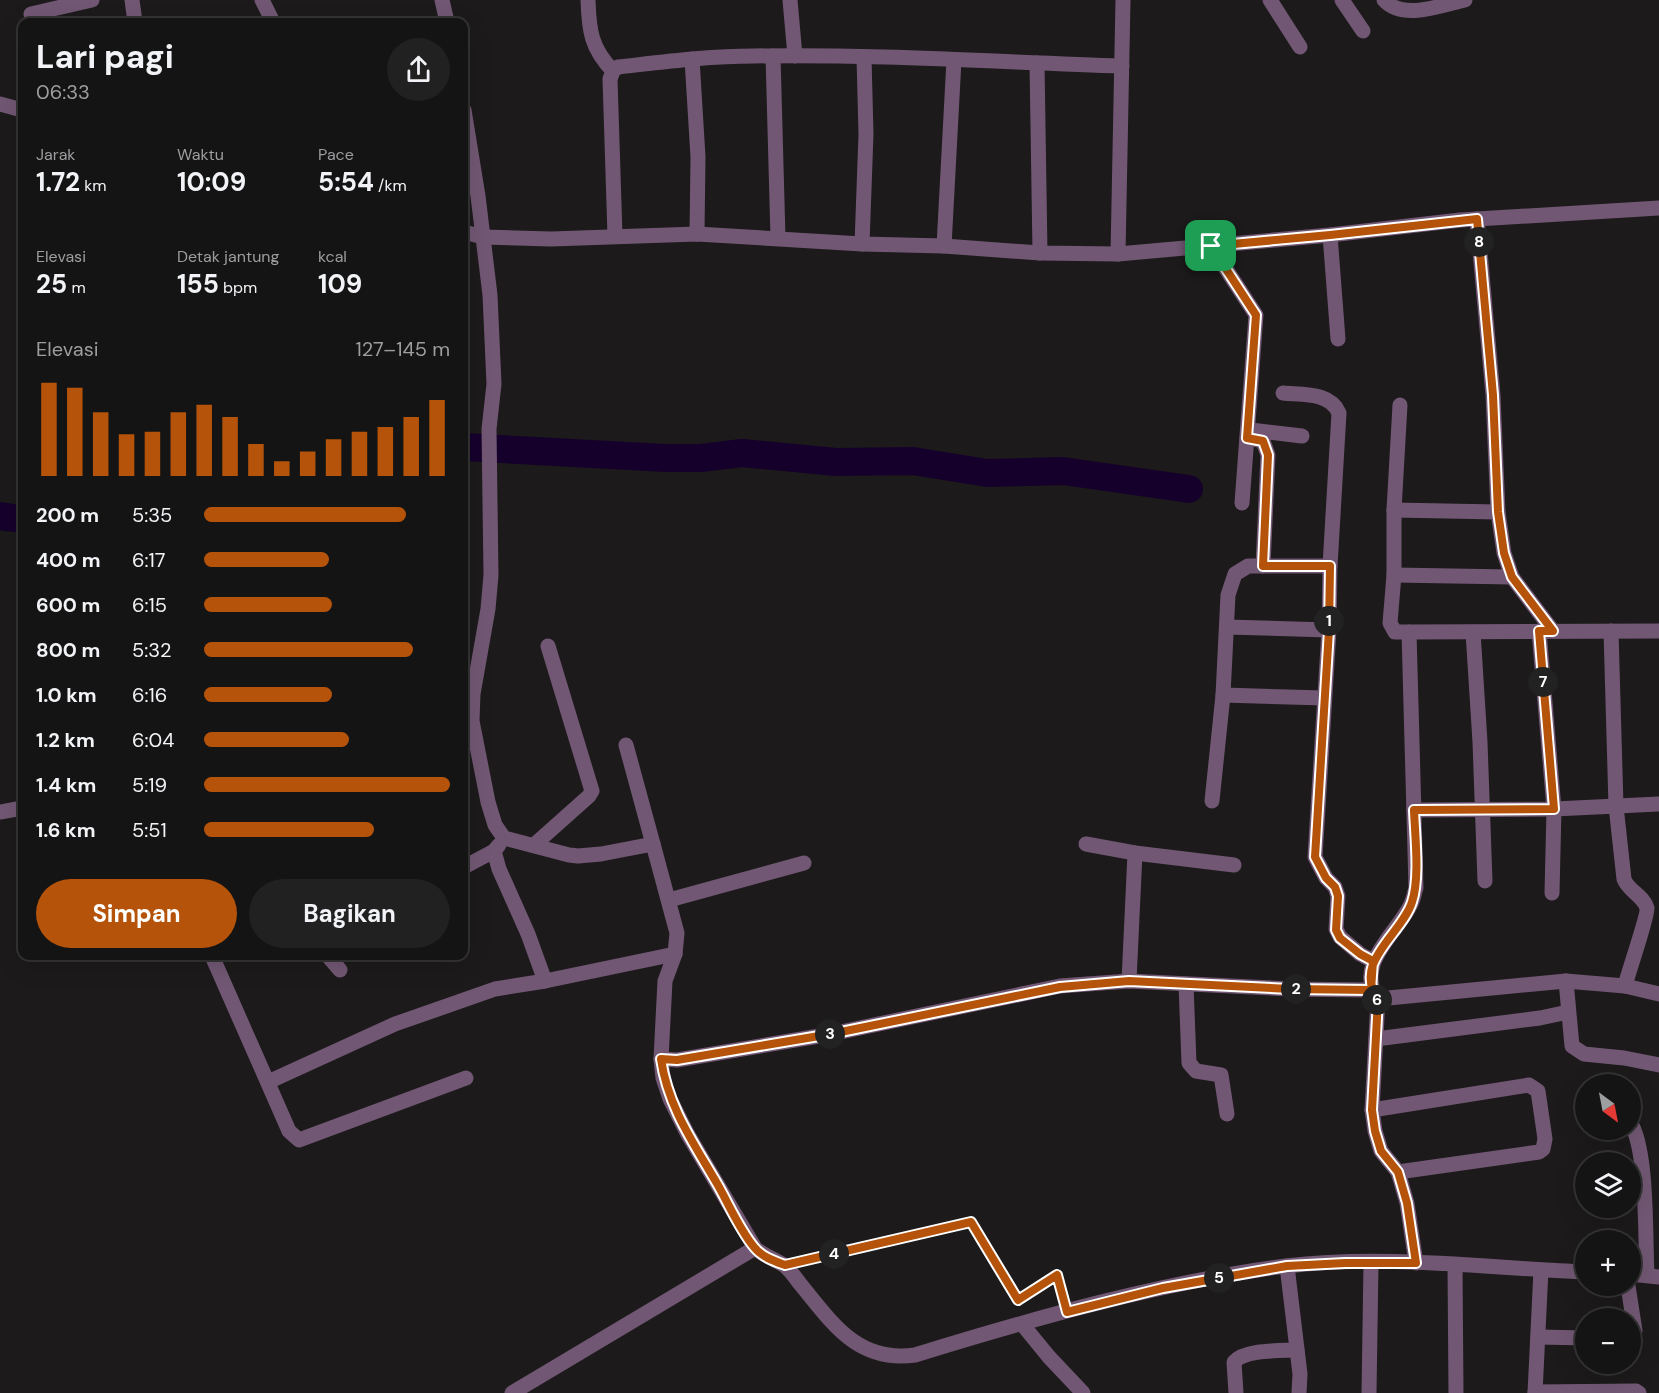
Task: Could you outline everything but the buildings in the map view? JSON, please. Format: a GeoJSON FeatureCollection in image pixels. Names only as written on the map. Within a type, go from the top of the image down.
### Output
{"type":"FeatureCollection","features":[{"type":"Feature","properties":{"kind":"street"},"geometry":{"type":"LineString","coordinates":[[31,14],[92,0]]}},
{"type":"Feature","properties":{"kind":"street"},"geometry":{"type":"LineString","coordinates":[[132,0],[134,18]]}},
{"type":"Feature","properties":{"kind":"street"},"geometry":{"type":"LineString","coordinates":[[262,0],[271,18]]}},
{"type":"Feature","properties":{"kind":"street"},"geometry":{"type":"LineString","coordinates":[[442,0],[446,18]]}},
{"type":"Feature","properties":{"kind":"street"},"geometry":{"type":"LineString","coordinates":[[588,0],[592,41],[613,71]]}},
{"type":"Feature","properties":{"kind":"street"},"geometry":{"type":"LineString","coordinates":[[790,0],[795,56]]}},
{"type":"Feature","properties":{"kind":"street"},"geometry":{"type":"LineString","coordinates":[[1118,254],[1123,0]]}},
{"type":"Feature","properties":{"kind":"street"},"geometry":{"type":"LineString","coordinates":[[1270,0],[1300,47]]}},
{"type":"Feature","properties":{"kind":"street"},"geometry":{"type":"LineString","coordinates":[[1342,0],[1362,31]]}},
{"type":"Feature","properties":{"kind":"street"},"geometry":{"type":"LineString","coordinates":[[1384,0],[1387,4],[1408,10],[1465,0]]}},
{"type":"Feature","properties":{"kind":"street"},"geometry":{"type":"LineString","coordinates":[[615,236],[610,79],[613,71],[618,67],[692,59],[773,56],[1122,66]]}},
{"type":"Feature","properties":{"kind":"street"},"geometry":{"type":"LineString","coordinates":[[773,56],[778,238]]}},
{"type":"Feature","properties":{"kind":"street"},"geometry":{"type":"LineString","coordinates":[[862,244],[866,134],[864,57]]}},
{"type":"Feature","properties":{"kind":"street"},"geometry":{"type":"LineString","coordinates":[[692,59],[698,157],[697,234]]}},
{"type":"Feature","properties":{"kind":"street"},"geometry":{"type":"LineString","coordinates":[[944,246],[954,60]]}},
{"type":"Feature","properties":{"kind":"street"},"geometry":{"type":"LineString","coordinates":[[1037,63],[1040,253]]}},
{"type":"Feature","properties":{"kind":"street"},"geometry":{"type":"LineString","coordinates":[[0,104],[18,109]]}},
{"type":"Feature","properties":{"kind":"street"},"geometry":{"type":"LineString","coordinates":[[468,137],[490,295],[494,384],[489,429],[491,575],[488,609],[468,723],[488,802],[495,825],[504,838],[569,855],[601,854],[654,844]]}},
{"type":"Feature","properties":{"kind":"street"},"geometry":{"type":"LineString","coordinates":[[468,233],[483,237],[551,239],[697,234],[1040,253],[1118,254],[1477,219],[1659,208]]}},
{"type":"Feature","properties":{"kind":"street"},"geometry":{"type":"LineString","coordinates":[[1477,219],[1493,395],[1498,512],[1504,553],[1512,577],[1546,631],[1554,809],[1552,893]]}},
{"type":"Feature","properties":{"kind":"street"},"geometry":{"type":"LineString","coordinates":[[1330,235],[1338,339]]}},
{"type":"Feature","properties":{"kind":"street"},"geometry":{"type":"LineString","coordinates":[[1211,246],[1256,315],[1242,503]]}},
{"type":"Feature","properties":{"kind":"street"},"geometry":{"type":"LineString","coordinates":[[1283,393],[1328,399],[1336,405],[1339,413],[1315,857],[1326,878],[1335,887],[1338,896],[1336,930],[1340,938],[1373,961]]}},
{"type":"Feature","properties":{"kind":"street"},"geometry":{"type":"LineString","coordinates":[[1400,405],[1390,627],[1397,633],[1659,631]]}},
{"type":"Feature","properties":{"kind":"street"},"geometry":{"type":"LineString","coordinates":[[1247,434],[1302,436]]}},
{"type":"Feature","properties":{"kind":"street"},"geometry":{"type":"LineString","coordinates":[[1247,434],[1263,441],[1268,455],[1263,566]]}},
{"type":"Feature","properties":{"kind":"street"},"geometry":{"type":"LineString","coordinates":[[1394,510],[1498,512]]}},
{"type":"Feature","properties":{"kind":"street"},"geometry":{"type":"LineString","coordinates":[[1212,801],[1223,696],[1228,595],[1235,574],[1248,566],[1330,566]]}},
{"type":"Feature","properties":{"kind":"street"},"geometry":{"type":"LineString","coordinates":[[1394,575],[1512,577]]}},
{"type":"Feature","properties":{"kind":"street"},"geometry":{"type":"LineString","coordinates":[[1227,627],[1329,630]]}},
{"type":"Feature","properties":{"kind":"street"},"geometry":{"type":"LineString","coordinates":[[1409,632],[1416,888],[1412,904],[1373,961],[1376,1039],[1372,1110],[1381,1151],[1398,1172],[1407,1203],[1416,1263]]}},
{"type":"Feature","properties":{"kind":"street"},"geometry":{"type":"LineString","coordinates":[[1473,632],[1485,881]]}},
{"type":"Feature","properties":{"kind":"street"},"geometry":{"type":"LineString","coordinates":[[1611,632],[1616,806],[1625,883],[1641,898],[1647,910],[1625,986]]}},
{"type":"Feature","properties":{"kind":"street"},"geometry":{"type":"LineString","coordinates":[[534,845],[592,791],[548,646]]}},
{"type":"Feature","properties":{"kind":"street"},"geometry":{"type":"LineString","coordinates":[[1223,696],[1324,698]]}},
{"type":"Feature","properties":{"kind":"street"},"geometry":{"type":"LineString","coordinates":[[626,746],[677,933],[675,954],[665,981],[661,1059],[663,1078],[670,1099],[687,1133],[755,1248],[764,1256],[785,1265],[844,1334],[864,1349],[900,1357],[915,1355],[1022,1324],[1163,1288],[1287,1266],[1416,1263],[1575,1272]]}},
{"type":"Feature","properties":{"kind":"street"},"geometry":{"type":"LineString","coordinates":[[1414,810],[1554,809],[1659,804]]}},
{"type":"Feature","properties":{"kind":"street"},"geometry":{"type":"LineString","coordinates":[[0,812],[18,809]]}},
{"type":"Feature","properties":{"kind":"street"},"geometry":{"type":"LineString","coordinates":[[468,865],[494,851],[504,838]]}},
{"type":"Feature","properties":{"kind":"street"},"geometry":{"type":"LineString","coordinates":[[1086,844],[1135,853],[1234,865]]}},
{"type":"Feature","properties":{"kind":"street"},"geometry":{"type":"LineString","coordinates":[[494,851],[499,869],[528,934],[545,981]]}},
{"type":"Feature","properties":{"kind":"street"},"geometry":{"type":"LineString","coordinates":[[1129,981],[1135,853]]}},
{"type":"Feature","properties":{"kind":"street"},"geometry":{"type":"LineString","coordinates":[[669,900],[804,863]]}},
{"type":"Feature","properties":{"kind":"street"},"geometry":{"type":"LineString","coordinates":[[268,1082],[395,1024],[444,1005],[495,989],[675,954]]}},
{"type":"Feature","properties":{"kind":"street"},"geometry":{"type":"LineString","coordinates":[[214,960],[289,1131],[295,1137],[303,1140],[466,1078]]}},
{"type":"Feature","properties":{"kind":"street"},"geometry":{"type":"LineString","coordinates":[[331,960],[340,970]]}},
{"type":"Feature","properties":{"kind":"street"},"geometry":{"type":"LineString","coordinates":[[661,1059],[677,1060],[831,1034],[1060,987],[1129,981],[1374,994],[1566,981],[1625,986],[1659,994]]}},
{"type":"Feature","properties":{"kind":"street"},"geometry":{"type":"LineString","coordinates":[[1566,981],[1570,1040],[1577,1051],[1659,1065]]}},
{"type":"Feature","properties":{"kind":"street"},"geometry":{"type":"LineString","coordinates":[[1186,984],[1189,1063],[1196,1071],[1221,1075],[1227,1114]]}},
{"type":"Feature","properties":{"kind":"street"},"geometry":{"type":"LineString","coordinates":[[1376,1039],[1540,1018],[1568,1012]]}},
{"type":"Feature","properties":{"kind":"street"},"geometry":{"type":"LineString","coordinates":[[1372,1110],[1529,1084],[1538,1091],[1545,1139],[1543,1149],[1539,1152],[1398,1172]]}},
{"type":"Feature","properties":{"kind":"street"},"geometry":{"type":"LineString","coordinates":[[1638,1140],[1653,1275]]}},
{"type":"Feature","properties":{"kind":"street"},"geometry":{"type":"LineString","coordinates":[[513,1393],[755,1248]]}},
{"type":"Feature","properties":{"kind":"street"},"geometry":{"type":"LineString","coordinates":[[1369,1393],[1371,1263]]}},
{"type":"Feature","properties":{"kind":"street"},"geometry":{"type":"LineString","coordinates":[[1455,1265],[1456,1393]]}},
{"type":"Feature","properties":{"kind":"street"},"geometry":{"type":"LineString","coordinates":[[1287,1266],[1297,1350],[1299,1393]]}},
{"type":"Feature","properties":{"kind":"street"},"geometry":{"type":"LineString","coordinates":[[1541,1270],[1535,1392],[1636,1391],[1640,1393]]}},
{"type":"Feature","properties":{"kind":"street"},"geometry":{"type":"LineString","coordinates":[[1022,1324],[1049,1358],[1083,1393]]}},
{"type":"Feature","properties":{"kind":"street"},"geometry":{"type":"LineString","coordinates":[[1538,1337],[1575,1338]]}},
{"type":"Feature","properties":{"kind":"street"},"geometry":{"type":"LineString","coordinates":[[1236,1393],[1234,1362],[1237,1359],[1248,1354],[1297,1350]]}},
{"type":"Feature","properties":{"kind":"lane"},"geometry":{"type":"LineString","coordinates":[[785,1265],[971,1222],[1018,1300],[1057,1275],[1067,1312]]}},
{"type":"Feature","properties":{"kind":"waterway"},"geometry":{"type":"LineString","coordinates":[[468,447],[666,458],[701,458],[742,453],[836,462],[913,461],[987,473],[1063,471],[1189,489]]}},
{"type":"Feature","properties":{"kind":"waterway"},"geometry":{"type":"LineString","coordinates":[[0,516],[18,518]]}},
{"type":"Feature","properties":{"kind":"route"},"geometry":{"type":"LineString","coordinates":[[1211,246],[1254,309],[1257,321],[1247,438],[1263,441],[1268,455],[1263,566],[1330,566],[1329,630],[1319,759],[1315,857],[1326,878],[1335,887],[1338,896],[1336,930],[1340,938],[1373,961],[1371,990],[1290,989],[1129,981],[1060,987],[831,1034],[677,1060],[661,1059],[663,1078],[670,1099],[687,1133],[748,1238],[755,1248],[775,1262],[785,1265],[971,1222],[1018,1300],[1057,1275],[1067,1312],[1163,1288],[1287,1266],[1416,1263],[1407,1203],[1398,1172],[1381,1151],[1375,1131],[1372,1110],[1378,999],[1371,990],[1371,975],[1373,961],[1412,904],[1416,888],[1414,810],[1554,809],[1539,631],[1553,631],[1512,577],[1504,553],[1498,512],[1493,395],[1477,219],[1211,246]]}}]}
